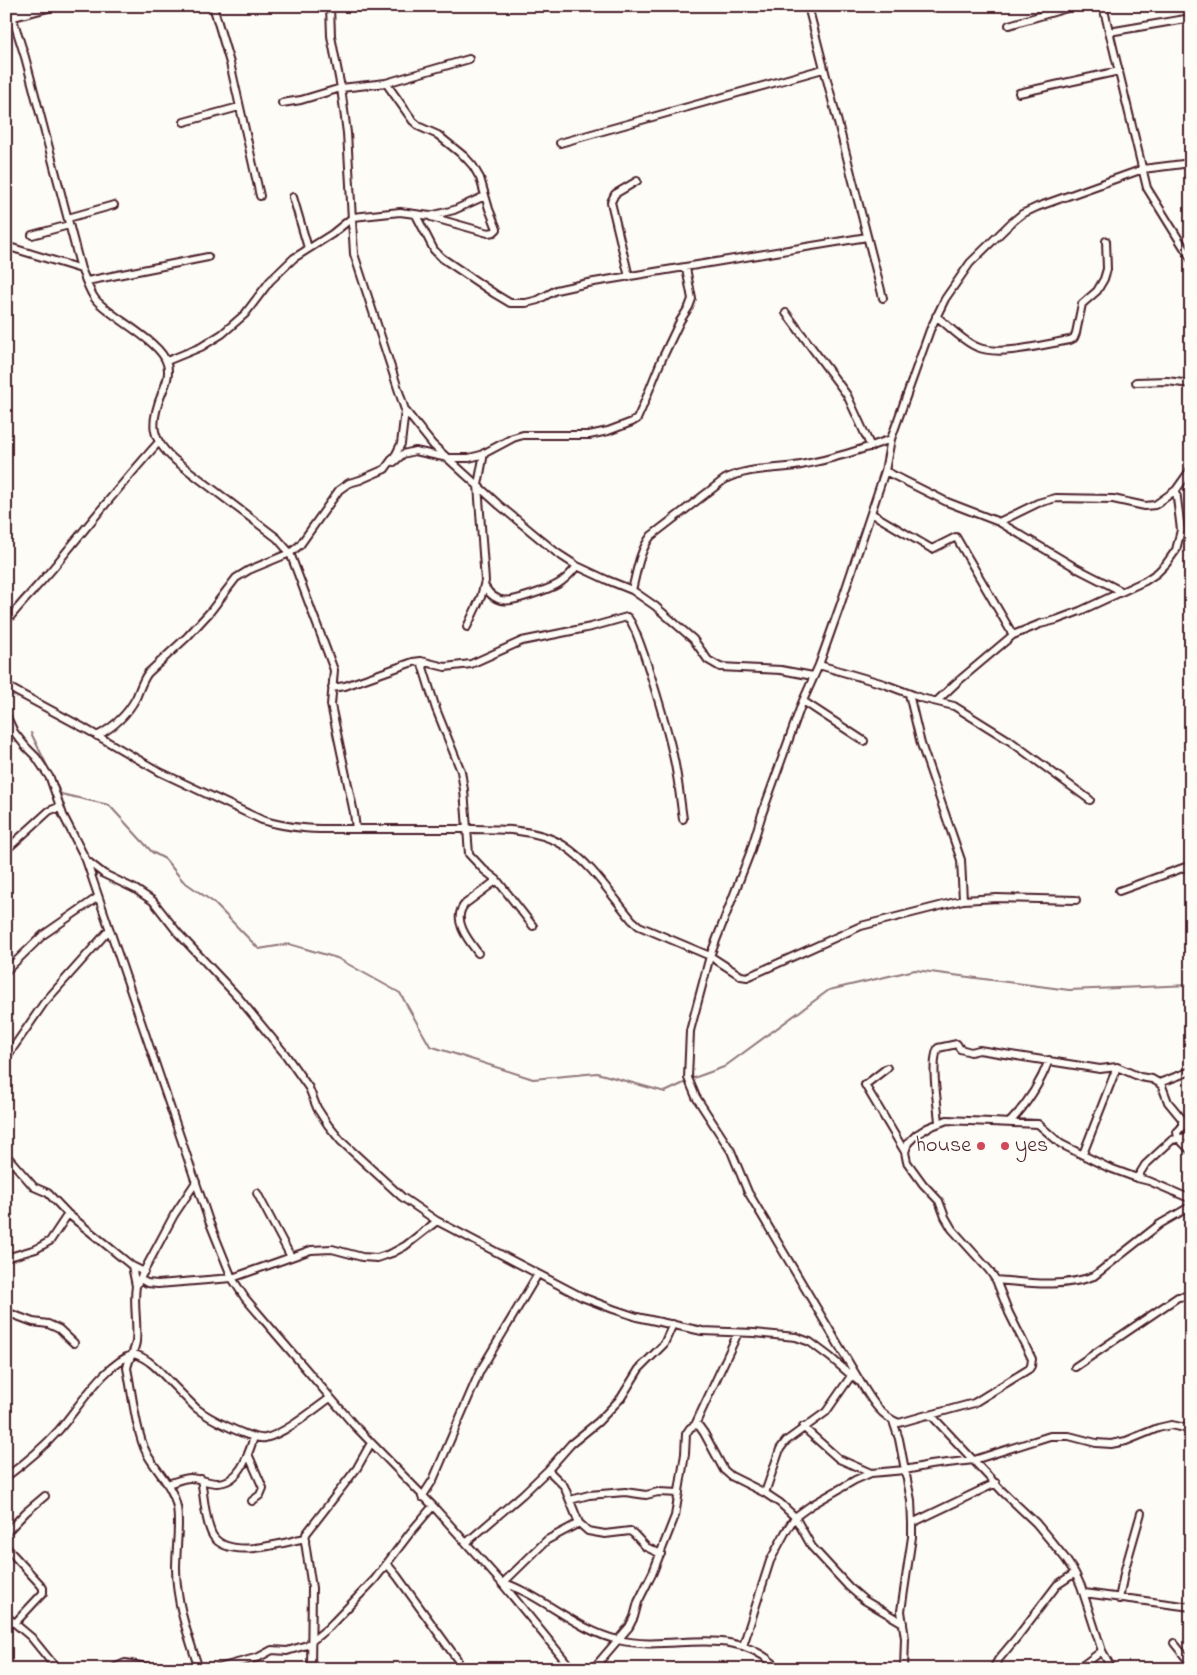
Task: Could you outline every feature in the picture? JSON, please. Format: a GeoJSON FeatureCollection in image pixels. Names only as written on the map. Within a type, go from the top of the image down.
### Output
{"type":"FeatureCollection","features":[{"type":"Feature","properties":{"kind":"main road"},"geometry":{"type":"LineString","coordinates":[[9,16],[48,6]]}},
{"type":"Feature","properties":{"kind":"street"},"geometry":{"type":"LineString","coordinates":[[213,6],[230,63],[260,196]]}},
{"type":"Feature","properties":{"kind":"street"},"geometry":{"type":"LineString","coordinates":[[330,6],[330,36],[341,88],[347,133],[354,254],[405,410],[414,424],[433,445],[556,553],[577,566],[632,590],[655,606],[681,628],[714,665],[720,667],[781,670],[813,676]]}},
{"type":"Feature","properties":{"kind":"street"},"geometry":{"type":"LineString","coordinates":[[808,6],[883,298]]}},
{"type":"Feature","properties":{"kind":"street"},"geometry":{"type":"LineString","coordinates":[[1009,25],[1074,6]]}},
{"type":"Feature","properties":{"kind":"street"},"geometry":{"type":"LineString","coordinates":[[1103,6],[1148,188],[1152,198],[1191,259]]}},
{"type":"Feature","properties":{"kind":"street"},"geometry":{"type":"LineString","coordinates":[[9,16],[25,57],[81,269],[95,299],[142,335],[167,361],[169,372],[156,408],[155,432],[158,443],[176,461],[277,538],[290,553],[334,670],[331,705],[356,829]]}},
{"type":"Feature","properties":{"kind":"street"},"geometry":{"type":"LineString","coordinates":[[1109,32],[1191,18]]}},
{"type":"Feature","properties":{"kind":"street"},"geometry":{"type":"LineString","coordinates":[[282,103],[301,100],[341,88],[386,83],[469,59]]}},
{"type":"Feature","properties":{"kind":"street"},"geometry":{"type":"LineString","coordinates":[[560,143],[823,69]]}},
{"type":"Feature","properties":{"kind":"street"},"geometry":{"type":"LineString","coordinates":[[1020,93],[1119,70]]}},
{"type":"Feature","properties":{"kind":"street"},"geometry":{"type":"LineString","coordinates":[[167,361],[201,347],[222,334],[245,314],[280,271],[294,258],[332,234],[353,217],[400,212],[430,216],[488,233],[494,232],[497,226],[489,209],[480,178],[473,166],[438,135],[420,127],[413,121],[386,83]]}},
{"type":"Feature","properties":{"kind":"street"},"geometry":{"type":"LineString","coordinates":[[184,122],[239,107]]}},
{"type":"Feature","properties":{"kind":"street"},"geometry":{"type":"LineString","coordinates":[[1191,163],[1143,169],[1022,214],[970,263],[944,299],[930,330],[891,439],[885,471],[840,606],[803,701],[762,814],[750,853],[710,956],[690,1031],[688,1078],[696,1097],[731,1152],[748,1192],[860,1384],[877,1409],[893,1421],[899,1423],[974,1403],[1029,1369],[1032,1359],[990,1270],[952,1229],[944,1217],[939,1201],[910,1168],[905,1152],[908,1144],[916,1135],[927,1128],[948,1120],[1038,1124],[1061,1144],[1108,1167],[1149,1181],[1191,1199]]}},
{"type":"Feature","properties":{"kind":"street"},"geometry":{"type":"LineString","coordinates":[[629,277],[611,202],[615,194],[637,181]]}},
{"type":"Feature","properties":{"kind":"street"},"geometry":{"type":"LineString","coordinates":[[430,216],[454,210],[485,196]]}},
{"type":"Feature","properties":{"kind":"street"},"geometry":{"type":"LineString","coordinates":[[293,197],[308,248]]}},
{"type":"Feature","properties":{"kind":"street"},"geometry":{"type":"LineString","coordinates":[[32,236],[114,205]]}},
{"type":"Feature","properties":{"kind":"street"},"geometry":{"type":"LineString","coordinates":[[416,215],[434,250],[442,258],[510,303],[526,304],[556,290],[588,283],[867,237]]}},
{"type":"Feature","properties":{"kind":"street"},"geometry":{"type":"LineString","coordinates":[[936,316],[972,345],[990,351],[1005,351],[1070,340],[1076,334],[1082,304],[1097,290],[1104,279],[1107,269],[1106,240]]}},
{"type":"Feature","properties":{"kind":"street"},"geometry":{"type":"LineString","coordinates":[[6,246],[81,269]]}},
{"type":"Feature","properties":{"kind":"street"},"geometry":{"type":"LineString","coordinates":[[87,281],[208,257]]}},
{"type":"Feature","properties":{"kind":"street"},"geometry":{"type":"LineString","coordinates":[[98,736],[121,719],[137,696],[148,673],[187,638],[236,578],[290,553],[300,545],[340,490],[349,483],[385,469],[403,454],[415,451],[448,458],[469,458],[484,453],[513,438],[523,436],[589,435],[627,424],[637,419],[680,320],[691,304],[692,299],[686,268]]}},
{"type":"Feature","properties":{"kind":"street"},"geometry":{"type":"LineString","coordinates":[[786,313],[847,395],[872,447]]}},
{"type":"Feature","properties":{"kind":"street"},"geometry":{"type":"LineString","coordinates":[[1136,382],[1168,381],[1191,384]]}},
{"type":"Feature","properties":{"kind":"street"},"geometry":{"type":"LineString","coordinates":[[385,469],[401,444],[405,410]]}},
{"type":"Feature","properties":{"kind":"street"},"geometry":{"type":"LineString","coordinates":[[632,590],[640,555],[651,536],[725,479],[750,470],[801,465],[872,447],[891,439]]}},
{"type":"Feature","properties":{"kind":"street"},"geometry":{"type":"LineString","coordinates":[[6,622],[109,498],[158,443]]}},
{"type":"Feature","properties":{"kind":"street"},"geometry":{"type":"LineString","coordinates":[[467,627],[484,587],[478,485],[484,453]]}},
{"type":"Feature","properties":{"kind":"street"},"geometry":{"type":"LineString","coordinates":[[999,522],[1038,503],[1056,498],[1112,499],[1145,506],[1155,505],[1176,490],[1191,469]]}},
{"type":"Feature","properties":{"kind":"street"},"geometry":{"type":"LineString","coordinates":[[885,471],[947,502],[999,522],[1078,569],[1121,591]]}},
{"type":"Feature","properties":{"kind":"street"},"geometry":{"type":"LineString","coordinates":[[937,701],[1014,635],[1080,611],[1152,576],[1166,564],[1176,550],[1180,530],[1176,490]]}},
{"type":"Feature","properties":{"kind":"street"},"geometry":{"type":"LineString","coordinates":[[871,513],[932,549],[956,538],[1014,635]]}},
{"type":"Feature","properties":{"kind":"street"},"geometry":{"type":"LineString","coordinates":[[484,587],[495,598],[511,601],[555,587],[569,577],[577,566]]}},
{"type":"Feature","properties":{"kind":"street"},"geometry":{"type":"LineString","coordinates":[[332,688],[345,686],[413,662],[421,661],[445,666],[471,664],[522,642],[591,627],[622,618],[630,619],[642,650],[674,757],[683,819]]}},
{"type":"Feature","properties":{"kind":"street"},"geometry":{"type":"LineString","coordinates":[[421,661],[436,709],[461,771],[469,854],[474,861],[498,880],[533,926]]}},
{"type":"Feature","properties":{"kind":"street"},"geometry":{"type":"LineString","coordinates":[[818,665],[954,706],[1002,736],[1090,800]]}},
{"type":"Feature","properties":{"kind":"street"},"geometry":{"type":"LineString","coordinates":[[6,686],[160,772],[262,820],[280,826],[317,830],[490,829],[528,833],[561,844],[582,862],[639,926],[710,956],[741,976],[747,977],[861,926],[963,900],[997,898],[1076,900]]}},
{"type":"Feature","properties":{"kind":"street"},"geometry":{"type":"LineString","coordinates":[[909,694],[921,744],[961,860],[963,900]]}},
{"type":"Feature","properties":{"kind":"street"},"geometry":{"type":"LineString","coordinates":[[803,701],[864,741]]}},
{"type":"Feature","properties":{"kind":"street"},"geometry":{"type":"LineString","coordinates":[[6,715],[14,732],[43,766],[50,778],[61,810],[86,860],[109,930],[119,953],[164,1093],[209,1221],[232,1278],[245,1298],[330,1398],[502,1582],[572,1669]]}},
{"type":"Feature","properties":{"kind":"street"},"geometry":{"type":"LineString","coordinates":[[6,850],[49,810],[56,808],[61,810]]}},
{"type":"Feature","properties":{"kind":"street"},"geometry":{"type":"LineString","coordinates":[[86,860],[104,874],[135,889],[153,901],[178,933],[238,997],[294,1066],[309,1088],[317,1108],[340,1141],[402,1197],[437,1221],[582,1297],[637,1317],[702,1331],[796,1337],[810,1342],[860,1384]]}},
{"type":"Feature","properties":{"kind":"street"},"geometry":{"type":"LineString","coordinates":[[1119,891],[1191,865]]}},
{"type":"Feature","properties":{"kind":"street"},"geometry":{"type":"LineString","coordinates":[[478,953],[466,939],[460,921],[461,909],[498,880]]}},
{"type":"Feature","properties":{"kind":"street"},"geometry":{"type":"LineString","coordinates":[[6,972],[43,935],[98,897]]}},
{"type":"Feature","properties":{"kind":"street"},"geometry":{"type":"LineString","coordinates":[[6,1058],[44,1003],[109,930]]}},
{"type":"Feature","properties":{"kind":"street"},"geometry":{"type":"LineString","coordinates":[[939,1123],[935,1058],[938,1048],[957,1044],[960,1048],[971,1052],[979,1050],[1100,1069],[1117,1067],[1140,1078],[1159,1082],[1168,1102],[1182,1119],[1182,1127],[1177,1132],[1178,1138],[1191,1151]]}},
{"type":"Feature","properties":{"kind":"street"},"geometry":{"type":"LineString","coordinates":[[1010,1122],[1035,1091],[1049,1060]]}},
{"type":"Feature","properties":{"kind":"street"},"geometry":{"type":"LineString","coordinates":[[1083,1154],[1117,1067]]}},
{"type":"Feature","properties":{"kind":"street"},"geometry":{"type":"LineString","coordinates":[[887,1068],[865,1085],[905,1152]]}},
{"type":"Feature","properties":{"kind":"street"},"geometry":{"type":"LineString","coordinates":[[1159,1082],[1191,1071]]}},
{"type":"Feature","properties":{"kind":"street"},"geometry":{"type":"LineString","coordinates":[[1137,1178],[1148,1162],[1172,1140],[1191,1136]]}},
{"type":"Feature","properties":{"kind":"street"},"geometry":{"type":"LineString","coordinates":[[6,1156],[34,1187],[48,1193],[68,1214],[132,1266],[144,1272]]}},
{"type":"Feature","properties":{"kind":"street"},"geometry":{"type":"LineString","coordinates":[[196,1182],[174,1215],[136,1286],[134,1297],[136,1340],[134,1354],[128,1362],[127,1368],[141,1440],[147,1454],[168,1484],[176,1505],[178,1520],[176,1570],[179,1604],[199,1669]]}},
{"type":"Feature","properties":{"kind":"street"},"geometry":{"type":"LineString","coordinates":[[257,1193],[291,1257]]}},
{"type":"Feature","properties":{"kind":"street"},"geometry":{"type":"LineString","coordinates":[[996,1280],[1046,1285],[1082,1280],[1094,1276],[1160,1224],[1191,1206]]}},
{"type":"Feature","properties":{"kind":"street"},"geometry":{"type":"LineString","coordinates":[[6,1258],[36,1249],[50,1241],[68,1214]]}},
{"type":"Feature","properties":{"kind":"street"},"geometry":{"type":"LineString","coordinates":[[140,1279],[147,1283],[158,1284],[232,1278],[311,1250],[332,1249],[362,1257],[377,1258],[405,1246],[437,1221]]}},
{"type":"Feature","properties":{"kind":"street"},"geometry":{"type":"LineString","coordinates":[[132,1266],[136,1286]]}},
{"type":"Feature","properties":{"kind":"street"},"geometry":{"type":"LineString","coordinates":[[422,1497],[436,1473],[480,1371],[538,1274]]}},
{"type":"Feature","properties":{"kind":"street"},"geometry":{"type":"LineString","coordinates":[[1075,1366],[1178,1297],[1191,1296]]}},
{"type":"Feature","properties":{"kind":"street"},"geometry":{"type":"LineString","coordinates":[[6,1312],[32,1322],[48,1324],[59,1329],[74,1343]]}},
{"type":"Feature","properties":{"kind":"street"},"geometry":{"type":"LineString","coordinates":[[466,1543],[548,1470],[563,1452],[598,1422],[621,1398],[639,1369],[664,1344],[673,1324]]}},
{"type":"Feature","properties":{"kind":"street"},"geometry":{"type":"LineString","coordinates":[[593,1669],[629,1627],[634,1617],[638,1602],[661,1554],[675,1516],[685,1454],[686,1434],[695,1424],[738,1333]]}},
{"type":"Feature","properties":{"kind":"street"},"geometry":{"type":"LineString","coordinates":[[6,1477],[25,1463],[58,1432],[103,1375],[116,1362],[134,1354],[143,1357],[152,1364],[198,1409],[254,1438],[266,1438],[281,1431],[330,1398]]}},
{"type":"Feature","properties":{"kind":"street"},"geometry":{"type":"LineString","coordinates":[[765,1493],[780,1450],[786,1441],[826,1412],[851,1376]]}},
{"type":"Feature","properties":{"kind":"street"},"geometry":{"type":"LineString","coordinates":[[930,1415],[1051,1540],[1075,1573],[1084,1593],[1102,1651],[1112,1669]]}},
{"type":"Feature","properties":{"kind":"street"},"geometry":{"type":"LineString","coordinates":[[893,1421],[899,1439],[911,1500],[912,1536],[901,1611],[905,1638],[904,1669]]}},
{"type":"Feature","properties":{"kind":"street"},"geometry":{"type":"LineString","coordinates":[[695,1424],[704,1433],[724,1470],[731,1476],[765,1493],[780,1503],[795,1517],[812,1546],[864,1600],[903,1623]]}},
{"type":"Feature","properties":{"kind":"street"},"geometry":{"type":"LineString","coordinates":[[743,1646],[770,1560],[784,1533],[795,1517],[854,1480],[871,1473],[974,1460],[1050,1436],[1069,1436],[1096,1443],[1111,1444],[1126,1441],[1158,1428],[1171,1425],[1185,1428],[1191,1432]]}},
{"type":"Feature","properties":{"kind":"street"},"geometry":{"type":"LineString","coordinates":[[803,1427],[840,1460],[871,1473]]}},
{"type":"Feature","properties":{"kind":"street"},"geometry":{"type":"LineString","coordinates":[[168,1484],[188,1478],[217,1483],[230,1480],[240,1470],[254,1438]]}},
{"type":"Feature","properties":{"kind":"street"},"geometry":{"type":"LineString","coordinates":[[311,1669],[312,1588],[305,1538],[308,1530],[357,1468],[371,1443]]}},
{"type":"Feature","properties":{"kind":"street"},"geometry":{"type":"LineString","coordinates":[[248,1454],[264,1488],[260,1495],[252,1502]]}},
{"type":"Feature","properties":{"kind":"street"},"geometry":{"type":"LineString","coordinates":[[548,1470],[564,1486],[579,1524],[588,1531],[605,1534],[630,1532],[646,1547],[661,1554]]}},
{"type":"Feature","properties":{"kind":"street"},"geometry":{"type":"LineString","coordinates":[[201,1479],[209,1526],[212,1535],[219,1543],[245,1549],[305,1538]]}},
{"type":"Feature","properties":{"kind":"street"},"geometry":{"type":"LineString","coordinates":[[912,1523],[996,1483]]}},
{"type":"Feature","properties":{"kind":"street"},"geometry":{"type":"LineString","coordinates":[[570,1500],[589,1495],[625,1492],[646,1495],[658,1492],[679,1493]]}},
{"type":"Feature","properties":{"kind":"street"},"geometry":{"type":"LineString","coordinates":[[6,1533],[45,1496]]}},
{"type":"Feature","properties":{"kind":"street"},"geometry":{"type":"LineString","coordinates":[[215,1669],[260,1657],[272,1650],[287,1651],[307,1646],[329,1627],[375,1579],[433,1506]]}},
{"type":"Feature","properties":{"kind":"street"},"geometry":{"type":"LineString","coordinates":[[1119,1598],[1141,1513]]}},
{"type":"Feature","properties":{"kind":"street"},"geometry":{"type":"LineString","coordinates":[[502,1582],[547,1540],[579,1524]]}},
{"type":"Feature","properties":{"kind":"street"},"geometry":{"type":"LineString","coordinates":[[6,1547],[43,1588],[43,1593],[15,1623]]}},
{"type":"Feature","properties":{"kind":"street"},"geometry":{"type":"LineString","coordinates":[[387,1564],[457,1659]]}},
{"type":"Feature","properties":{"kind":"street"},"geometry":{"type":"LineString","coordinates":[[993,1669],[1057,1585],[1075,1573]]}},
{"type":"Feature","properties":{"kind":"street"},"geometry":{"type":"LineString","coordinates":[[502,1582],[540,1600],[580,1624],[618,1640],[656,1643],[724,1641],[743,1646],[766,1657],[779,1669]]}},
{"type":"Feature","properties":{"kind":"street"},"geometry":{"type":"LineString","coordinates":[[1084,1593],[1187,1607],[1191,1603]]}},
{"type":"Feature","properties":{"kind":"street"},"geometry":{"type":"LineString","coordinates":[[6,1616],[38,1644],[57,1669]]}},
{"type":"Feature","properties":{"kind":"street"},"geometry":{"type":"LineString","coordinates":[[1174,1643],[1186,1658],[1191,1659]]}},
{"type":"Feature","properties":{"kind":"street"},"geometry":{"type":"LineString","coordinates":[[1078,1669],[1102,1651]]}},
{"type":"Feature","properties":{"kind":"street"},"geometry":{"type":"LineString","coordinates":[[114,1669],[116,1666],[125,1663],[152,1668],[162,1666],[173,1669]]}},
{"type":"Feature","properties":{"kind":"waterway"},"geometry":{"type":"LineString","coordinates":[[31,733],[61,794],[109,805],[152,852],[165,859],[183,881],[213,902],[259,949],[289,944],[337,958],[400,993],[430,1046],[533,1079],[597,1073],[665,1092],[686,1082]]}},
{"type":"Feature","properties":{"kind":"waterway"},"geometry":{"type":"LineString","coordinates":[[691,1079],[724,1067],[829,990],[915,970],[1069,990],[1191,985]]}},
{"type":"Feature","properties":{"kind":"place","name":"house"},"geometry":{"type":"Point","coordinates":[981,1146]}},
{"type":"Feature","properties":{"kind":"place","name":"yes"},"geometry":{"type":"Point","coordinates":[1005,1146]}}]}
